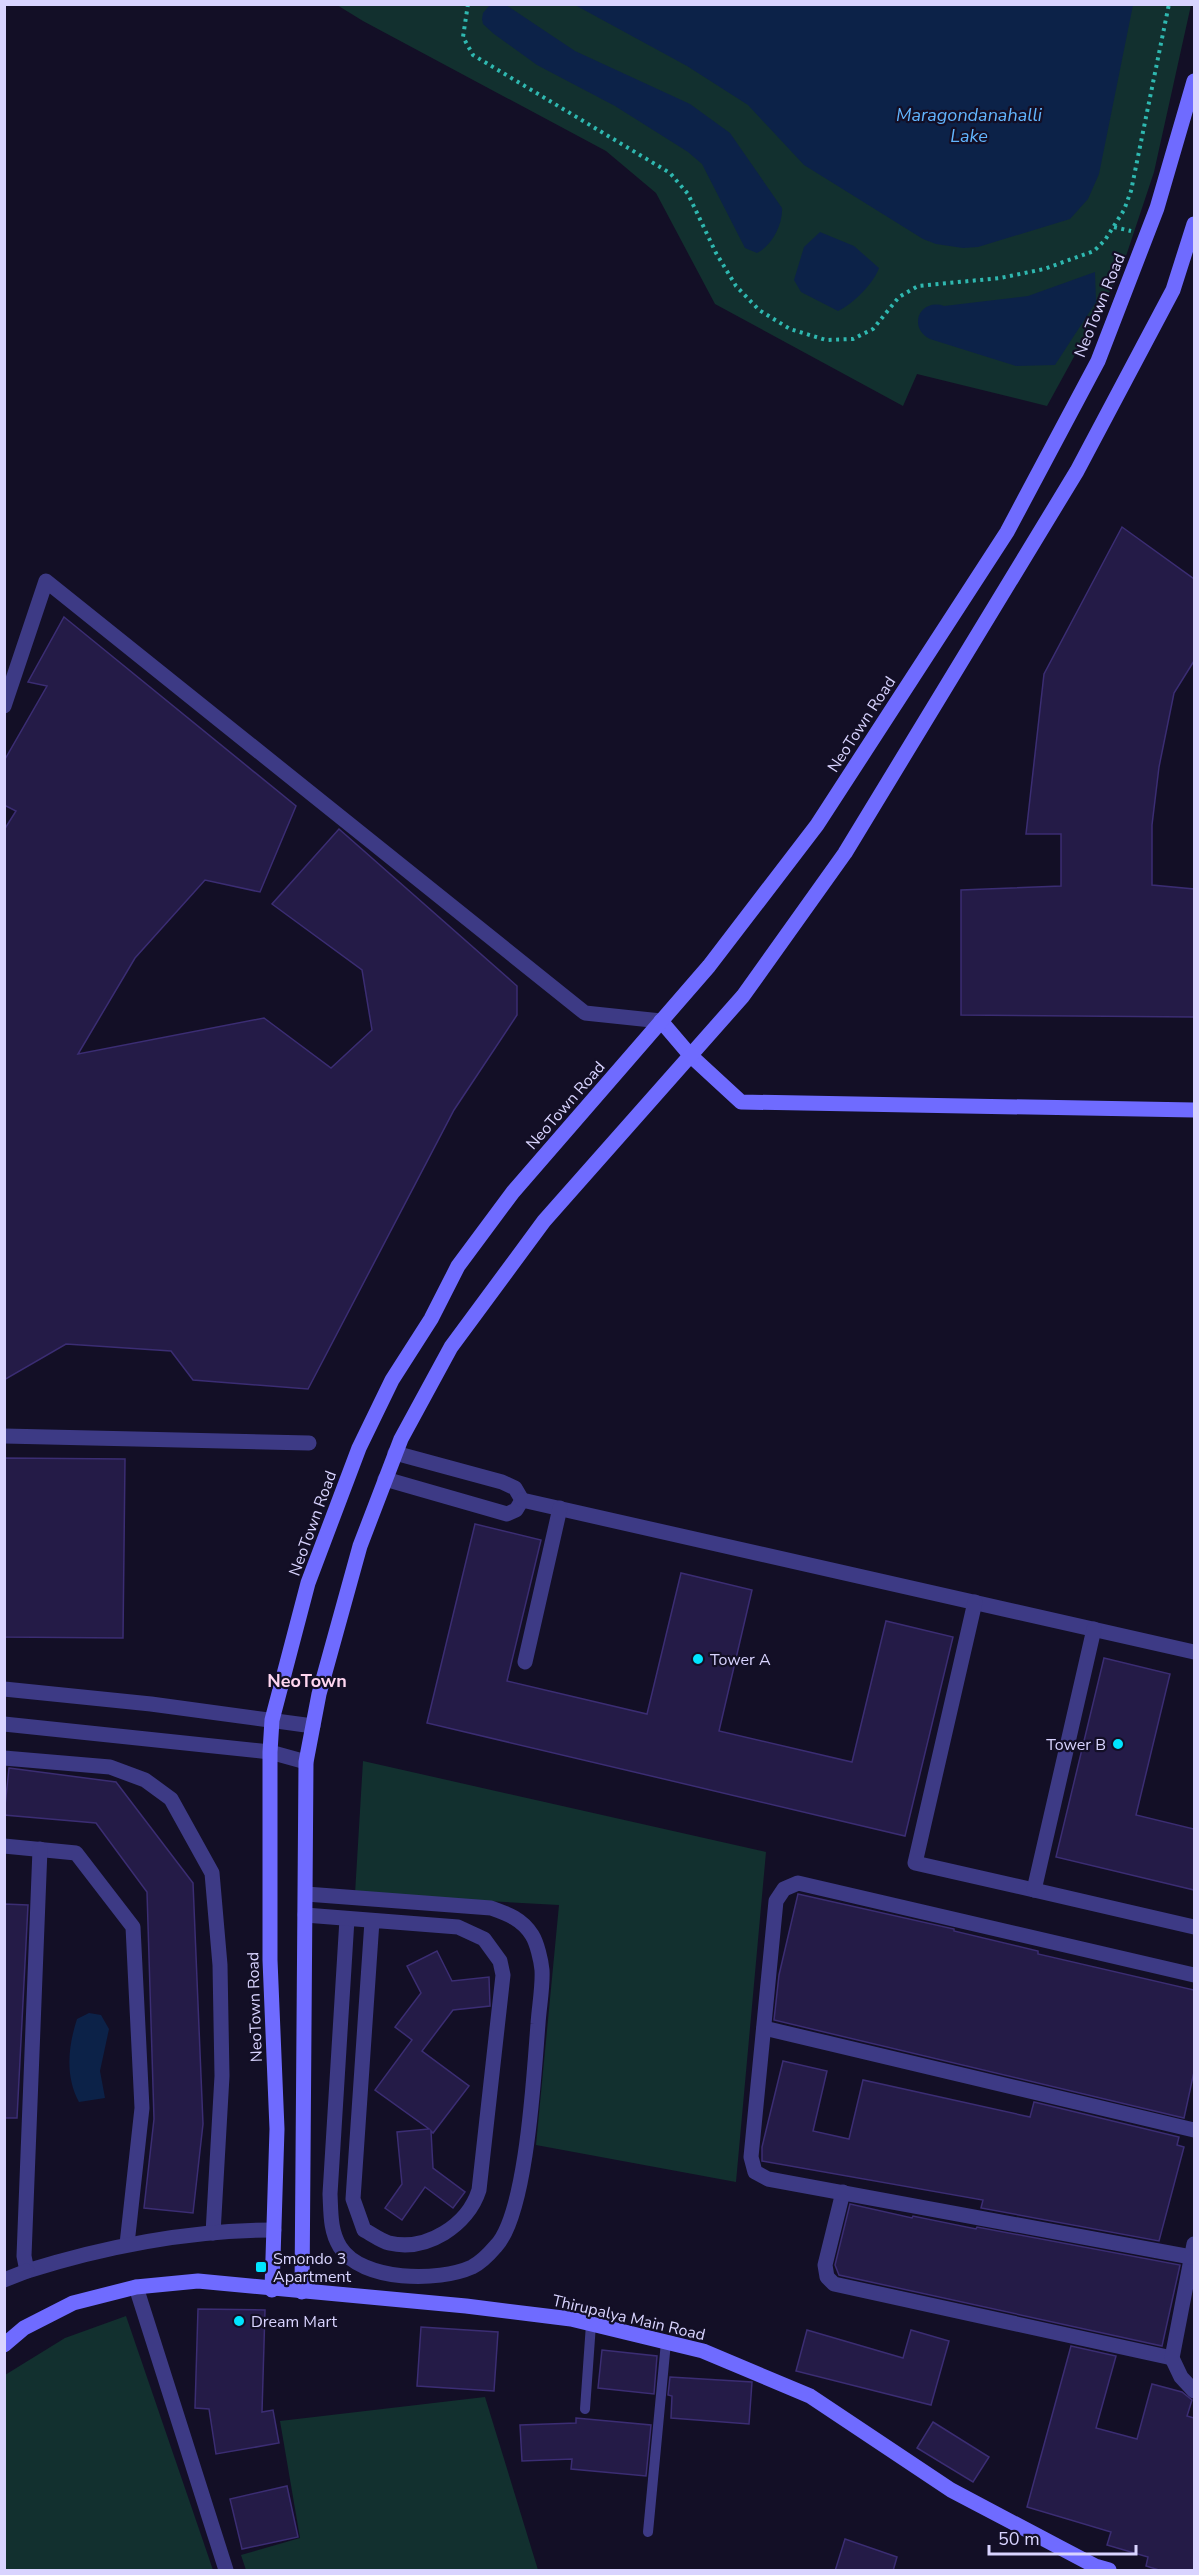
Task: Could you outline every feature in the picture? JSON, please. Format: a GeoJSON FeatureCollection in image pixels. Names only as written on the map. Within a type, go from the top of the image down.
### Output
{"type":"FeatureCollection","features":[{"type":"Feature","properties":{"kind":"street","name":"NeoTown Road"},"geometry":{"type":"LineString","coordinates":[[272,2290],[277,2129],[270,1960],[272,1720],[308,1583],[359,1448],[392,1380],[431,1319],[458,1266],[506,1202],[709,966],[817,825],[1007,532],[1098,360],[1157,208],[1194,81]]}},
{"type":"Feature","properties":{"kind":"street"},"geometry":{"type":"LineString","coordinates":[[302,2292],[306,1762],[319,1694],[360,1546],[395,1453],[451,1347],[543,1221],[742,996],[845,853],[1077,471],[1173,290],[1194,224]]}},
{"type":"Feature","properties":{"kind":"street"},"geometry":{"type":"LineString","coordinates":[[4,706],[46,581],[585,1013],[661,1021],[690,1055],[741,1102],[1194,1110]]}},
{"type":"Feature","properties":{"kind":"street"},"geometry":{"type":"LineString","coordinates":[[4,1436],[309,1443]]}},
{"type":"Feature","properties":{"kind":"street"},"geometry":{"type":"LineString","coordinates":[[395,1453],[502,1482],[515,1488],[522,1500],[1194,1652]]}},
{"type":"Feature","properties":{"kind":"street"},"geometry":{"type":"LineString","coordinates":[[385,1479],[507,1514],[516,1510],[522,1500]]}},
{"type":"Feature","properties":{"kind":"street"},"geometry":{"type":"LineString","coordinates":[[525,1662],[560,1508]]}},
{"type":"Feature","properties":{"kind":"street"},"geometry":{"type":"LineString","coordinates":[[975,1602],[915,1863],[1194,1927]]}},
{"type":"Feature","properties":{"kind":"street"},"geometry":{"type":"LineString","coordinates":[[1034,1890],[1094,1629]]}},
{"type":"Feature","properties":{"kind":"street"},"geometry":{"type":"LineString","coordinates":[[4,1689],[313,1726]]}},
{"type":"Feature","properties":{"kind":"street"},"geometry":{"type":"LineString","coordinates":[[4,1724],[270,1752],[306,1762]]}},
{"type":"Feature","properties":{"kind":"street"},"geometry":{"type":"LineString","coordinates":[[4,1758],[110,1767],[145,1780],[171,1799],[212,1874],[220,1965],[222,2076],[213,2234]]}},
{"type":"Feature","properties":{"kind":"street"},"geometry":{"type":"LineString","coordinates":[[4,1846],[76,1853],[133,1927],[142,2108],[128,2244]]}},
{"type":"Feature","properties":{"kind":"street"},"geometry":{"type":"LineString","coordinates":[[27,2271],[24,2256],[40,1849]]}},
{"type":"Feature","properties":{"kind":"street"},"geometry":{"type":"LineString","coordinates":[[1194,1975],[798,1883],[784,1888],[776,1901],[751,2157],[755,2172],[768,2179],[1193,2250],[1172,2358],[1181,2378],[1194,2391]]}},
{"type":"Feature","properties":{"kind":"street"},"geometry":{"type":"LineString","coordinates":[[306,1894],[491,1908],[517,1917],[533,1936],[542,1969],[532,2106],[513,2217],[497,2246],[473,2266],[444,2275],[417,2277],[374,2270],[355,2263],[341,2248],[332,2230],[330,2194],[347,1919]]}},
{"type":"Feature","properties":{"kind":"street"},"geometry":{"type":"LineString","coordinates":[[305,1915],[458,1927],[484,1939],[500,1961],[503,1975],[479,2190],[474,2206],[443,2236],[407,2245],[387,2243],[364,2230],[353,2199],[372,1921]]}},
{"type":"Feature","properties":{"kind":"street"},"geometry":{"type":"LineString","coordinates":[[764,2028],[1194,2130]]}},
{"type":"Feature","properties":{"kind":"street"},"geometry":{"type":"LineString","coordinates":[[843,2192],[825,2265],[826,2277],[834,2284],[1172,2358]]}},
{"type":"Feature","properties":{"kind":"street"},"geometry":{"type":"LineString","coordinates":[[4,2280],[27,2271],[128,2244],[250,2230],[274,2230]]}},
{"type":"Feature","properties":{"kind":"street","name":"Thirupalya Main Road"},"geometry":{"type":"LineString","coordinates":[[4,2345],[24,2328],[73,2303],[136,2287],[198,2282],[466,2306],[571,2319],[703,2351],[810,2396],[951,2490],[1095,2566],[1109,2571]]}},
{"type":"Feature","properties":{"kind":"street"},"geometry":{"type":"LineString","coordinates":[[136,2287],[226,2571]]}},
{"type":"Feature","properties":{"kind":"lane"},"geometry":{"type":"LineString","coordinates":[[585,2409],[591,2324]]}},
{"type":"Feature","properties":{"kind":"lane"},"geometry":{"type":"LineString","coordinates":[[648,2532],[666,2342]]}},
{"type":"Feature","properties":{"kind":"path"},"geometry":{"type":"LineString","coordinates":[[468,4],[463,37],[473,56],[670,173],[688,194],[716,253],[736,286],[747,299],[790,329],[826,340],[840,341],[853,339],[873,330],[899,297],[918,286],[1022,274],[1044,269],[1094,251],[1114,227],[1131,191],[1169,4]]}},
{"type":"Feature","properties":{"kind":"green space"},"geometry":{"type":"Polygon","coordinates":[[[337,5],[1191,5],[1154,172],[1121,271],[1047,406],[917,374],[903,406],[715,304],[656,193],[606,151],[337,5]]]}},
{"type":"Feature","properties":{"kind":"green space"},"geometry":{"type":"Polygon","coordinates":[[[363,1761],[766,1852],[736,2182],[536,2145],[559,1905],[355,1894],[363,1761]]]}},
{"type":"Feature","properties":{"kind":"green space"},"geometry":{"type":"Polygon","coordinates":[[[126,2316],[213,2570],[5,2570],[5,2375],[65,2338],[126,2316]]]}},
{"type":"Feature","properties":{"kind":"green space"},"geometry":{"type":"Polygon","coordinates":[[[485,2397],[538,2570],[246,2570],[241,2555],[300,2538],[280,2421],[485,2397]]]}},
{"type":"Feature","properties":{"kind":"water","name":"Maragondanahalli Lake"},"geometry":{"type":"Polygon","coordinates":[[[1133,4],[1099,174],[1088,199],[1070,219],[978,247],[963,248],[936,244],[923,239],[804,165],[748,105],[687,66],[575,5],[1133,4]]]}},
{"type":"Feature","properties":{"kind":"water"},"geometry":{"type":"Polygon","coordinates":[[[490,5],[506,5],[575,51],[690,104],[730,133],[782,208],[778,227],[772,240],[757,253],[745,248],[702,164],[688,152],[615,106],[537,65],[494,34],[483,24],[482,19],[483,13],[490,5]]]}},
{"type":"Feature","properties":{"kind":"water"},"geometry":{"type":"Polygon","coordinates":[[[820,232],[854,246],[879,268],[873,280],[862,292],[838,311],[801,292],[794,280],[804,247],[820,232]]]}},
{"type":"Feature","properties":{"kind":"water"},"geometry":{"type":"Polygon","coordinates":[[[1095,272],[1096,302],[1055,365],[1016,366],[930,339],[919,328],[919,315],[928,306],[1028,296],[1095,272]]]}},
{"type":"Feature","properties":{"kind":"water"},"geometry":{"type":"Polygon","coordinates":[[[89,2013],[101,2015],[109,2029],[100,2071],[105,2098],[79,2102],[70,2072],[70,2051],[77,2019],[89,2013]]]}},
{"type":"Feature","properties":{"kind":"building"},"geometry":{"type":"Polygon","coordinates":[[[1122,527],[1194,579],[1194,661],[1174,693],[1159,767],[1152,825],[1152,885],[1194,889],[1194,1017],[961,1015],[961,890],[1061,886],[1061,834],[1026,834],[1044,674],[1122,527]]]}},
{"type":"Feature","properties":{"kind":"building"},"geometry":{"type":"Polygon","coordinates":[[[64,617],[296,806],[260,892],[205,880],[135,958],[78,1054],[264,1018],[331,1068],[372,1030],[362,970],[272,904],[339,829],[517,986],[517,1015],[454,1110],[308,1389],[193,1380],[171,1351],[66,1344],[4,1380],[4,830],[16,811],[4,805],[4,761],[47,686],[28,682],[64,617]]]}},
{"type":"Feature","properties":{"kind":"building"},"geometry":{"type":"Polygon","coordinates":[[[4,1458],[125,1459],[123,1638],[4,1637],[4,1458]]]}},
{"type":"Feature","properties":{"kind":"building","name":"Tower A"},"geometry":{"type":"Polygon","coordinates":[[[475,1524],[541,1540],[507,1681],[647,1714],[681,1573],[752,1590],[719,1731],[852,1762],[886,1621],[953,1637],[905,1836],[427,1723],[475,1524]]]}},
{"type":"Feature","properties":{"kind":"building","name":"Tower B"},"geometry":{"type":"Polygon","coordinates":[[[1104,1658],[1170,1674],[1136,1815],[1194,1829],[1194,1890],[1056,1857],[1104,1658]]]}},
{"type":"Feature","properties":{"kind":"building"},"geometry":{"type":"Polygon","coordinates":[[[9,1768],[116,1782],[193,1883],[203,2124],[193,2213],[144,2208],[154,2119],[147,1892],[96,1823],[4,1815],[9,1768]]]}},
{"type":"Feature","properties":{"kind":"building"},"geometry":{"type":"Polygon","coordinates":[[[798,1894],[954,1929],[954,1931],[1038,1951],[1038,1954],[1194,1990],[1194,2072],[1184,2118],[774,2020],[779,1975],[798,1894]]]}},
{"type":"Feature","properties":{"kind":"building"},"geometry":{"type":"Polygon","coordinates":[[[4,1904],[28,1905],[17,2118],[4,2118],[4,1904]]]}},
{"type":"Feature","properties":{"kind":"building"},"geometry":{"type":"Polygon","coordinates":[[[437,1951],[452,1981],[489,1977],[490,2006],[453,2010],[422,2051],[469,2086],[433,2133],[431,2131],[433,2168],[465,2192],[453,2208],[425,2187],[402,2220],[385,2208],[402,2184],[397,2132],[429,2129],[375,2090],[412,2040],[395,2027],[421,1993],[407,1966],[437,1951]]]}},
{"type":"Feature","properties":{"kind":"building"},"geometry":{"type":"Polygon","coordinates":[[[783,2061],[827,2071],[813,2131],[849,2139],[863,2080],[1030,2117],[1034,2102],[1179,2137],[1177,2145],[1184,2147],[1159,2241],[981,2208],[983,2200],[762,2161],[762,2147],[783,2061]]]}},
{"type":"Feature","properties":{"kind":"building"},"geometry":{"type":"Polygon","coordinates":[[[850,2204],[912,2218],[913,2216],[976,2229],[977,2227],[1180,2265],[1162,2346],[839,2275],[835,2265],[850,2204]]]}},
{"type":"Feature","properties":{"kind":"building"},"geometry":{"type":"Polygon","coordinates":[[[198,2309],[265,2310],[262,2412],[273,2410],[279,2443],[216,2454],[209,2409],[195,2408],[198,2309]]]}},
{"type":"Feature","properties":{"kind":"building"},"geometry":{"type":"Polygon","coordinates":[[[421,2327],[498,2332],[494,2391],[417,2386],[421,2327]]]}},
{"type":"Feature","properties":{"kind":"building"},"geometry":{"type":"Polygon","coordinates":[[[807,2330],[903,2358],[911,2330],[949,2341],[931,2405],[796,2371],[807,2330]]]}},
{"type":"Feature","properties":{"kind":"building"},"geometry":{"type":"Polygon","coordinates":[[[1071,2346],[1116,2356],[1096,2428],[1137,2439],[1152,2384],[1182,2392],[1192,2400],[1187,2416],[1194,2418],[1194,2571],[1162,2571],[1146,2566],[1148,2557],[1107,2545],[1111,2532],[1027,2507],[1071,2346]]]}},
{"type":"Feature","properties":{"kind":"building"},"geometry":{"type":"Polygon","coordinates":[[[602,2350],[657,2356],[654,2394],[598,2388],[602,2350]]]}},
{"type":"Feature","properties":{"kind":"building"},"geometry":{"type":"Polygon","coordinates":[[[670,2377],[752,2382],[749,2424],[671,2418],[672,2396],[668,2395],[670,2377]]]}},
{"type":"Feature","properties":{"kind":"building"},"geometry":{"type":"Polygon","coordinates":[[[576,2418],[651,2425],[646,2476],[571,2469],[572,2459],[522,2461],[520,2425],[576,2423],[576,2418]]]}},
{"type":"Feature","properties":{"kind":"building"},"geometry":{"type":"Polygon","coordinates":[[[933,2422],[989,2457],[973,2482],[917,2448],[933,2422]]]}},
{"type":"Feature","properties":{"kind":"building"},"geometry":{"type":"Polygon","coordinates":[[[287,2486],[298,2537],[242,2549],[230,2499],[287,2486]]]}},
{"type":"Feature","properties":{"kind":"building"},"geometry":{"type":"Polygon","coordinates":[[[845,2539],[897,2557],[893,2571],[835,2571],[845,2539]]]}},
{"type":"Feature","properties":{"kind":"place","name":"Tower A"},"geometry":{"type":"Point","coordinates":[698,1659]}},
{"type":"Feature","properties":{"kind":"place","name":"Tower B"},"geometry":{"type":"Point","coordinates":[1118,1744]}},
{"type":"Feature","properties":{"kind":"place","name":"Smondo 3 Apartment"},"geometry":{"type":"Point","coordinates":[261,2267]}},
{"type":"Feature","properties":{"kind":"place","name":"Dream Mart"},"geometry":{"type":"Point","coordinates":[239,2321]}},
{"type":"Feature","properties":{"kind":"district","name":"NeoTown"},"geometry":{"type":"Point","coordinates":[307,1681]}}]}
